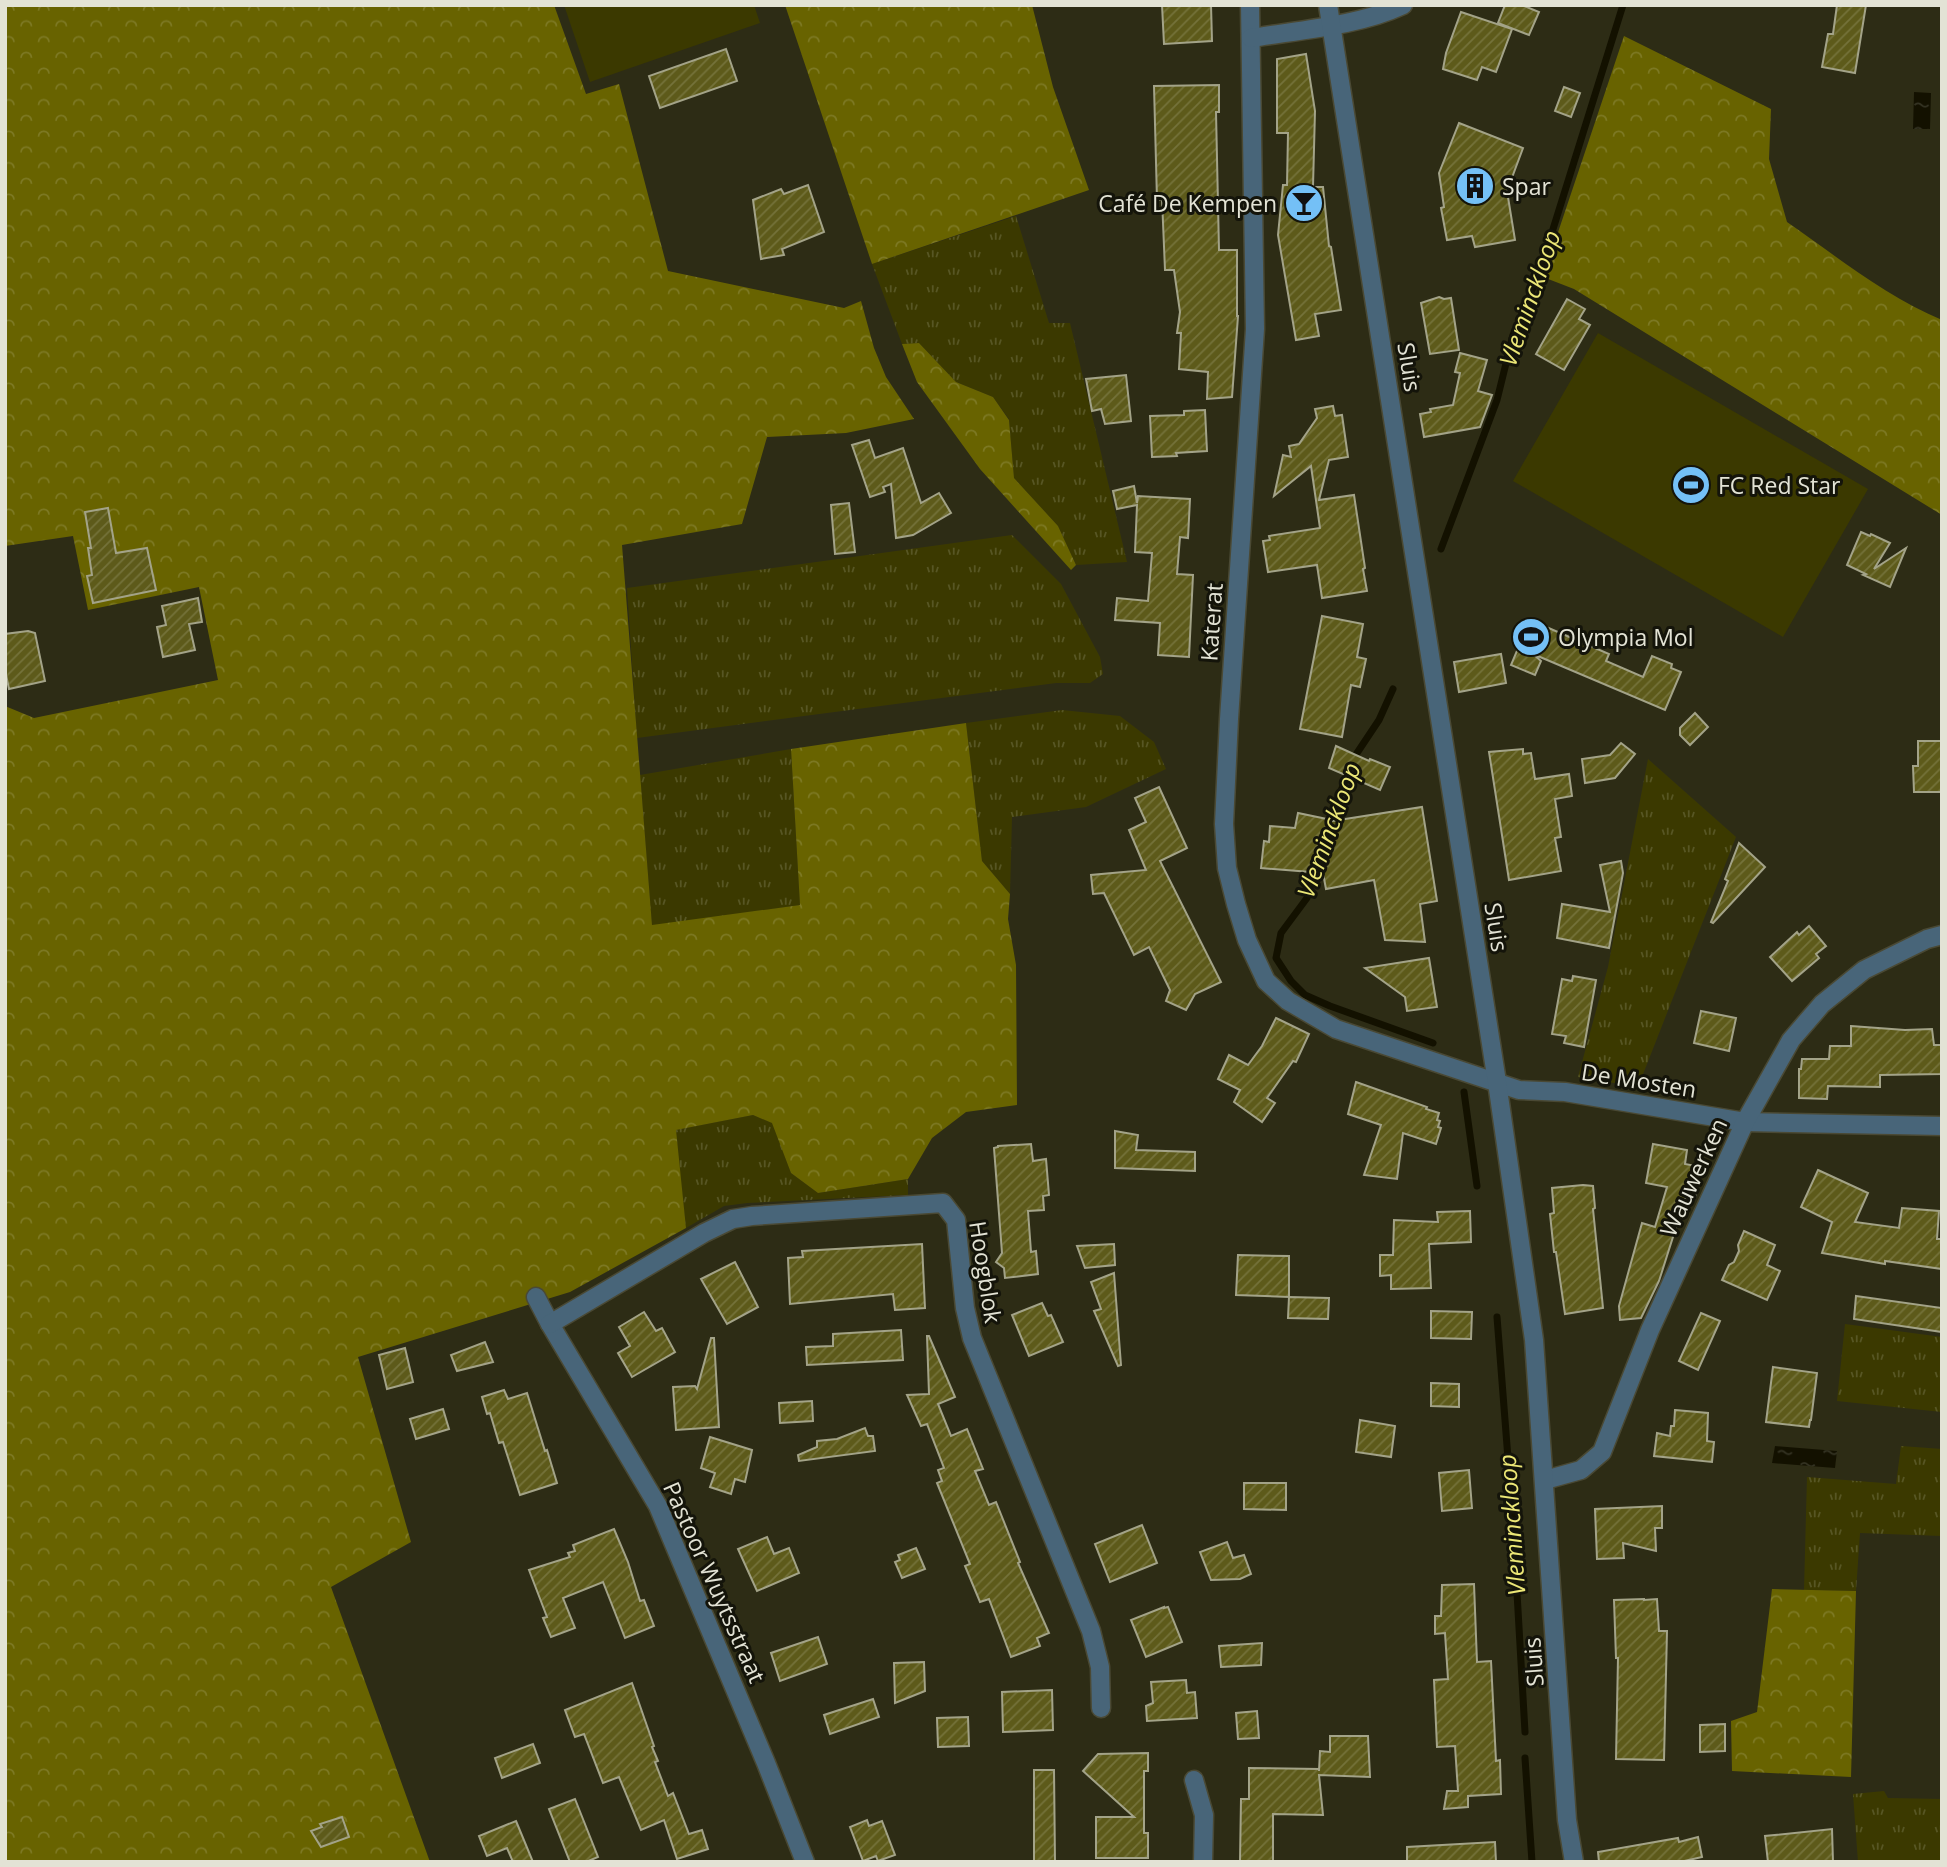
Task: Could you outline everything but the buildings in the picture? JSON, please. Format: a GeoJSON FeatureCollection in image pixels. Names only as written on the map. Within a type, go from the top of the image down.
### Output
{"type":"FeatureCollection","features":[{"type":"Feature","properties":{"kind":"street","name":"Katerat"},"geometry":{"type":"LineString","coordinates":[[1250,5],[1255,329],[1225,810],[1227,868],[1247,940],[1266,981],[1288,1001],[1336,1029],[1497,1082]]}},
{"type":"Feature","properties":{"kind":"street","name":"Sluis"},"geometry":{"type":"LineString","coordinates":[[1328,5],[1497,1082],[1534,1340],[1567,1820],[1574,1862]]}},
{"type":"Feature","properties":{"kind":"street"},"geometry":{"type":"LineString","coordinates":[[1251,38],[1332,25],[1385,13],[1403,5]]}},
{"type":"Feature","properties":{"kind":"street","name":"Wauwerken"},"geometry":{"type":"LineString","coordinates":[[1545,1480],[1581,1470],[1602,1452],[1650,1330],[1745,1122],[1791,1040],[1822,1004],[1864,970],[1927,939],[1942,935]]}},
{"type":"Feature","properties":{"kind":"street","name":"De Mosten"},"geometry":{"type":"LineString","coordinates":[[1497,1082],[1519,1090],[1565,1092],[1745,1122],[1942,1126]]}},
{"type":"Feature","properties":{"kind":"street","name":"Hoogblok"},"geometry":{"type":"LineString","coordinates":[[550,1324],[704,1233],[733,1219],[943,1203],[956,1220],[965,1308],[972,1338],[1091,1631],[1100,1667],[1101,1708]]}},
{"type":"Feature","properties":{"kind":"street","name":"Pastoor Wuytsstraat"},"geometry":{"type":"LineString","coordinates":[[536,1297],[658,1506],[805,1862]]}},
{"type":"Feature","properties":{"kind":"street"},"geometry":{"type":"LineString","coordinates":[[1194,1780],[1204,1815],[1203,1862]]}},
{"type":"Feature","properties":{"kind":"green space"},"geometry":{"type":"Polygon","coordinates":[[[5,5],[554,5],[586,94],[619,84],[668,271],[844,308],[861,301],[874,348],[886,377],[914,419],[846,433],[767,437],[742,524],[622,545],[652,925],[800,905],[791,749],[966,723],[982,861],[1010,894],[1008,919],[1016,965],[1017,1105],[966,1112],[932,1138],[908,1179],[818,1193],[791,1173],[772,1123],[753,1115],[676,1130],[686,1228],[570,1292],[358,1357],[411,1542],[331,1587],[430,1862],[5,1862],[5,706],[34,718],[218,680],[199,587],[88,610],[73,536],[5,546],[5,5]]]}},
{"type":"Feature","properties":{"kind":"green space"},"geometry":{"type":"Polygon","coordinates":[[[564,5],[754,5],[760,23],[590,82],[564,5]]]}},
{"type":"Feature","properties":{"kind":"green space"},"geometry":{"type":"Polygon","coordinates":[[[785,5],[1032,5],[1053,87],[1089,190],[872,264],[785,5]]]}},
{"type":"Feature","properties":{"kind":"green space"},"geometry":{"type":"Polygon","coordinates":[[[1624,36],[1771,109],[1769,159],[1787,222],[1882,288],[1942,320],[1942,515],[1574,289],[1543,277],[1624,36]]]}},
{"type":"Feature","properties":{"kind":"green space"},"geometry":{"type":"Polygon","coordinates":[[[1016,216],[1049,323],[1070,323],[1127,562],[1076,565],[1058,526],[1014,478],[1009,419],[993,397],[956,382],[919,343],[902,344],[872,264],[1016,216]]]}},
{"type":"Feature","properties":{"kind":"green space","name":"FC Red Star"},"geometry":{"type":"Polygon","coordinates":[[[1598,333],[1868,489],[1783,637],[1513,481],[1598,333]]]}},
{"type":"Feature","properties":{"kind":"green space"},"geometry":{"type":"Polygon","coordinates":[[[919,343],[956,382],[993,397],[1009,420],[1014,478],[1058,526],[1076,565],[1071,570],[980,469],[917,382],[902,344],[919,343]]]}},
{"type":"Feature","properties":{"kind":"green space"},"geometry":{"type":"Polygon","coordinates":[[[1012,535],[1061,584],[1100,657],[1103,674],[1090,683],[1056,683],[637,738],[627,588],[1012,535]]]}},
{"type":"Feature","properties":{"kind":"green space"},"geometry":{"type":"Polygon","coordinates":[[[1062,710],[1120,716],[1154,742],[1166,769],[1086,807],[1012,817],[1010,894],[982,861],[966,723],[1062,710]]]}},
{"type":"Feature","properties":{"kind":"green space"},"geometry":{"type":"Polygon","coordinates":[[[791,749],[800,905],[652,926],[640,775],[791,749]]]}},
{"type":"Feature","properties":{"kind":"green space"},"geometry":{"type":"Polygon","coordinates":[[[1648,759],[1736,837],[1638,1087],[1578,1077],[1608,967],[1648,759]]]}},
{"type":"Feature","properties":{"kind":"green space"},"geometry":{"type":"Polygon","coordinates":[[[753,1115],[773,1123],[791,1173],[818,1193],[908,1179],[908,1195],[724,1206],[686,1228],[675,1130],[753,1115]]]}},
{"type":"Feature","properties":{"kind":"green space"},"geometry":{"type":"Polygon","coordinates":[[[1845,1324],[1942,1337],[1942,1412],[1837,1401],[1845,1324]]]}},
{"type":"Feature","properties":{"kind":"green space"},"geometry":{"type":"Polygon","coordinates":[[[1901,1446],[1942,1449],[1942,1536],[1860,1533],[1856,1591],[1804,1590],[1807,1477],[1896,1484],[1901,1446]]]}},
{"type":"Feature","properties":{"kind":"green space"},"geometry":{"type":"Polygon","coordinates":[[[1772,1589],[1856,1591],[1851,1777],[1732,1771],[1731,1721],[1757,1712],[1772,1589]]]}},
{"type":"Feature","properties":{"kind":"green space"},"geometry":{"type":"Polygon","coordinates":[[[1884,1791],[1888,1798],[1942,1799],[1942,1862],[1858,1862],[1853,1794],[1884,1791]]]}},
{"type":"Feature","properties":{"kind":"water"},"geometry":{"type":"Polygon","coordinates":[[[1914,92],[1931,93],[1930,129],[1913,129],[1914,92]]]}},
{"type":"Feature","properties":{"kind":"water"},"geometry":{"type":"Polygon","coordinates":[[[1775,1446],[1837,1451],[1835,1468],[1772,1463],[1775,1446]]]}},
{"type":"Feature","properties":{"kind":"waterway","name":"Vleminckloop"},"geometry":{"type":"LineString","coordinates":[[1441,549],[1497,400],[1513,335],[1539,274],[1623,5]]}},
{"type":"Feature","properties":{"kind":"waterway","name":"Vleminckloop"},"geometry":{"type":"LineString","coordinates":[[1327,828],[1353,759],[1379,720],[1393,689]]}},
{"type":"Feature","properties":{"kind":"waterway","name":"Vleminckloop"},"geometry":{"type":"LineString","coordinates":[[1316,863],[1307,898],[1281,933],[1276,958],[1291,981],[1305,995],[1433,1043]]}},
{"type":"Feature","properties":{"kind":"waterway","name":"Vleminckloop"},"geometry":{"type":"LineString","coordinates":[[1464,1092],[1477,1186]]}},
{"type":"Feature","properties":{"kind":"waterway","name":"Vleminckloop"},"geometry":{"type":"LineString","coordinates":[[1497,1317],[1525,1732]]}},
{"type":"Feature","properties":{"kind":"waterway","name":"Vleminckloop"},"geometry":{"type":"LineString","coordinates":[[1525,1758],[1532,1862]]}},
{"type":"Feature","properties":{"kind":"place","name":"Spar"},"geometry":{"type":"Point","coordinates":[1475,186]}},
{"type":"Feature","properties":{"kind":"place","name":"Café De Kempen"},"geometry":{"type":"Point","coordinates":[1304,203]}},
{"type":"Feature","properties":{"kind":"place","name":"FC Red Star"},"geometry":{"type":"Point","coordinates":[1691,485]}},
{"type":"Feature","properties":{"kind":"place","name":"Olympia Mol"},"geometry":{"type":"Point","coordinates":[1531,637]}}]}
